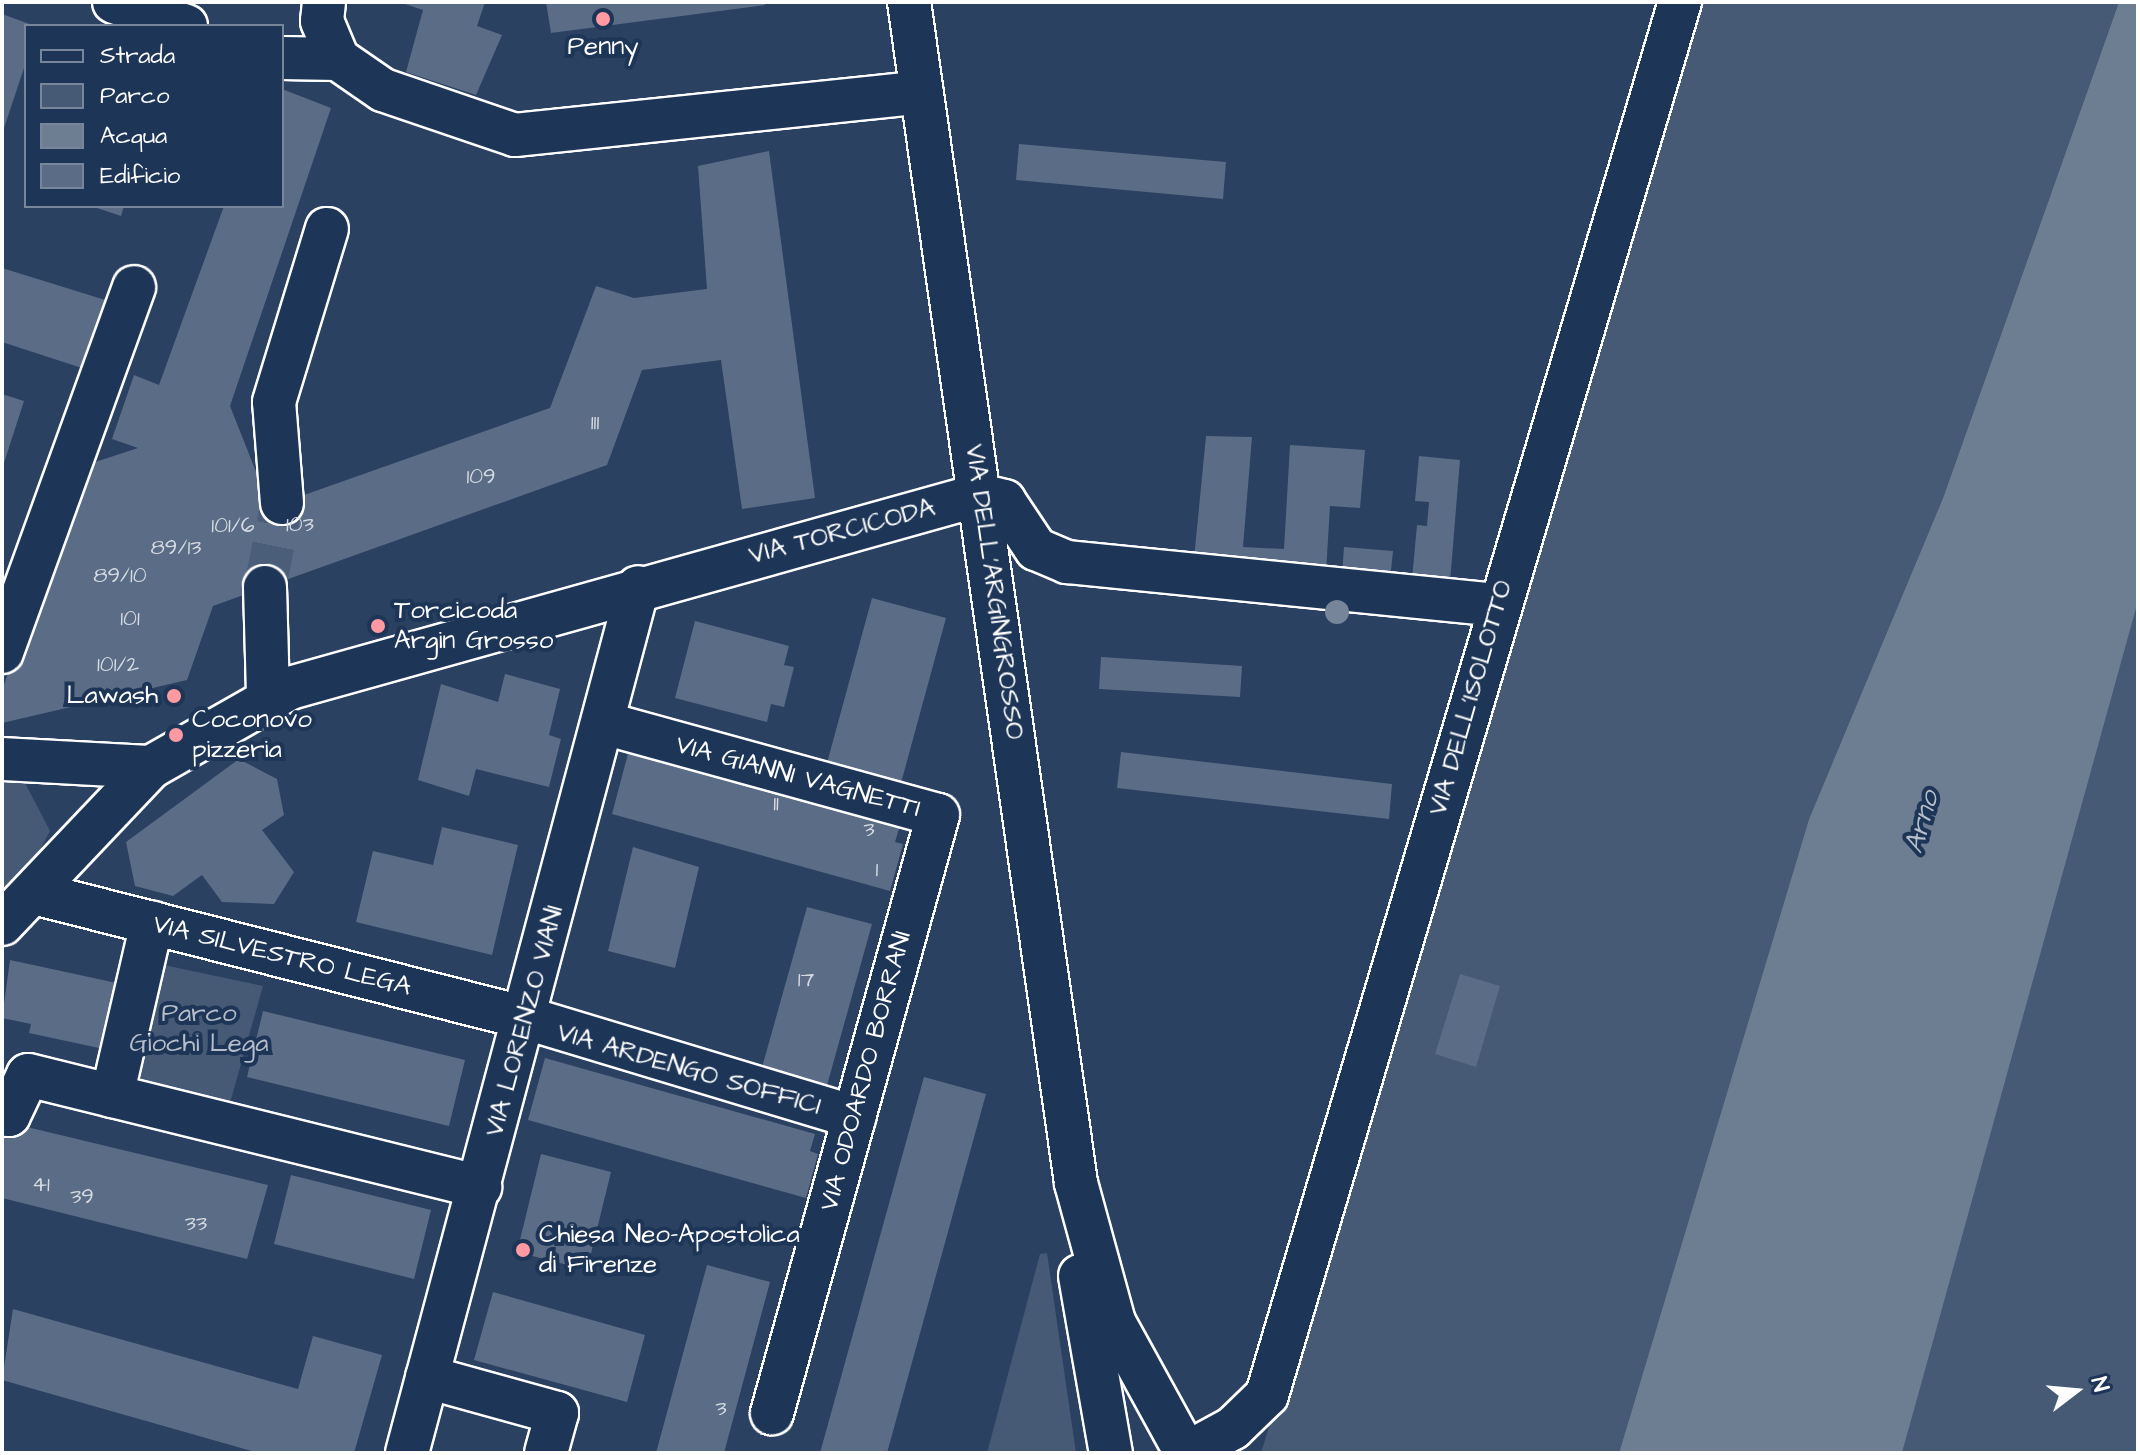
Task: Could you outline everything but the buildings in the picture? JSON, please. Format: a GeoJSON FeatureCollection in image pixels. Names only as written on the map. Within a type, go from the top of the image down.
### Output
{"type":"FeatureCollection","features":[{"type":"Feature","properties":{"kind":"street"},"geometry":{"type":"LineString","coordinates":[[114,2],[180,24]]}},
{"type":"Feature","properties":{"kind":"street"},"geometry":{"type":"LineString","coordinates":[[324,2],[322,21],[338,59],[383,90],[515,135],[922,92]]}},
{"type":"Feature","properties":{"kind":"street","name":"VIA DELL'ARGINGROSSO"},"geometry":{"type":"LineString","coordinates":[[909,2],[1076,1183],[1087,1334],[1111,1453]]}},
{"type":"Feature","properties":{"kind":"street","name":"VIA DELL'ISOLOTTO"},"geometry":{"type":"LineString","coordinates":[[1248,1453],[1680,2]]}},
{"type":"Feature","properties":{"kind":"street"},"geometry":{"type":"LineString","coordinates":[[284,58],[338,59]]}},
{"type":"Feature","properties":{"kind":"street"},"geometry":{"type":"LineString","coordinates":[[282,503],[274,402],[327,229]]}},
{"type":"Feature","properties":{"kind":"street"},"geometry":{"type":"LineString","coordinates":[[2,652],[134,287]]}},
{"type":"Feature","properties":{"kind":"street"},"geometry":{"type":"LineString","coordinates":[[979,495],[1004,501],[1036,549],[1067,562],[1498,605]]}},
{"type":"Feature","properties":{"kind":"street","name":"VIA TORCICODA"},"geometry":{"type":"LineString","coordinates":[[2,924],[38,894],[151,767],[268,697],[638,587],[979,495]]}},
{"type":"Feature","properties":{"kind":"street"},"geometry":{"type":"LineString","coordinates":[[265,587],[268,697]]}},
{"type":"Feature","properties":{"kind":"street","name":"VIA LORENZO VIANI"},"geometry":{"type":"LineString","coordinates":[[407,1453],[526,1018],[638,587]]}},
{"type":"Feature","properties":{"kind":"street","name":"VIA GIANNI VAGNETTI"},"geometry":{"type":"LineString","coordinates":[[604,723],[938,815],[909,915]]}},
{"type":"Feature","properties":{"kind":"street"},"geometry":{"type":"LineString","coordinates":[[2,759],[151,767]]}},
{"type":"Feature","properties":{"kind":"street","name":"VIA SILVESTRO LEGA"},"geometry":{"type":"LineString","coordinates":[[38,894],[526,1018]]}},
{"type":"Feature","properties":{"kind":"street","name":"VIA ODOARDO BORRANI"},"geometry":{"type":"LineString","coordinates":[[772,1413],[909,915]]}},
{"type":"Feature","properties":{"kind":"street"},"geometry":{"type":"LineString","coordinates":[[112,1096],[152,923]]}},
{"type":"Feature","properties":{"kind":"street","name":"VIA ARDENGO SOFFICI"},"geometry":{"type":"LineString","coordinates":[[526,1018],[854,1117]]}},
{"type":"Feature","properties":{"kind":"street"},"geometry":{"type":"LineString","coordinates":[[5,1114],[28,1075],[480,1187]]}},
{"type":"Feature","properties":{"kind":"street","name":"VIA DELL'ARGINGROSSO"},"geometry":{"type":"LineString","coordinates":[[1076,1183],[1114,1322],[1187,1453]]}},
{"type":"Feature","properties":{"kind":"street"},"geometry":{"type":"LineString","coordinates":[[427,1377],[557,1413],[546,1453]]}},
{"type":"Feature","properties":{"kind":"street","name":"VIA DELL'ISOLOTTO"},"geometry":{"type":"LineString","coordinates":[[1187,1453],[1233,1428],[1267,1395]]}},
{"type":"Feature","properties":{"kind":"green space"},"geometry":{"type":"Polygon","coordinates":[[[1699,2],[2119,2],[1943,498],[1809,819],[1619,1453],[1261,1453],[1699,2]]]}},
{"type":"Feature","properties":{"kind":"green space"},"geometry":{"type":"Polygon","coordinates":[[[2138,601],[2138,1453],[1902,1453],[2111,680],[2138,601]]]}},
{"type":"Feature","properties":{"kind":"green space"},"geometry":{"type":"Polygon","coordinates":[[[2,781],[24,781],[50,831],[24,880],[2,898],[2,781]]]}},
{"type":"Feature","properties":{"kind":"green space","name":"Parco Giochi Lega"},"geometry":{"type":"Polygon","coordinates":[[[164,965],[263,986],[228,1110],[147,1091],[138,1072],[164,965]]]}},
{"type":"Feature","properties":{"kind":"green space"},"geometry":{"type":"Polygon","coordinates":[[[1047,1253],[1076,1453],[987,1453],[1040,1254],[1047,1253]]]}},
{"type":"Feature","properties":{"kind":"water","name":"Arno"},"geometry":{"type":"Polygon","coordinates":[[[2119,2],[2138,2],[2138,601],[1902,1453],[1619,1453],[1809,819],[1943,498],[2119,2]]]}},
{"type":"Feature","properties":{"kind":"tunnel"},"geometry":{"type":"LineString","coordinates":[[265,587],[282,503]]}},
{"type":"Feature","properties":{"kind":"place","name":"Penny"},"geometry":{"type":"Point","coordinates":[603,19]}},
{"type":"Feature","properties":{"kind":"place","name":"Torcicoda Argin Grosso"},"geometry":{"type":"Point","coordinates":[378,626]}},
{"type":"Feature","properties":{"kind":"place","name":"Lawash"},"geometry":{"type":"Point","coordinates":[174,696]}},
{"type":"Feature","properties":{"kind":"place","name":"Coconovo pizzeria"},"geometry":{"type":"Point","coordinates":[176,735]}},
{"type":"Feature","properties":{"kind":"place","name":"Chiesa Neo-Apostolica di Firenze"},"geometry":{"type":"Point","coordinates":[523,1250]}}]}
